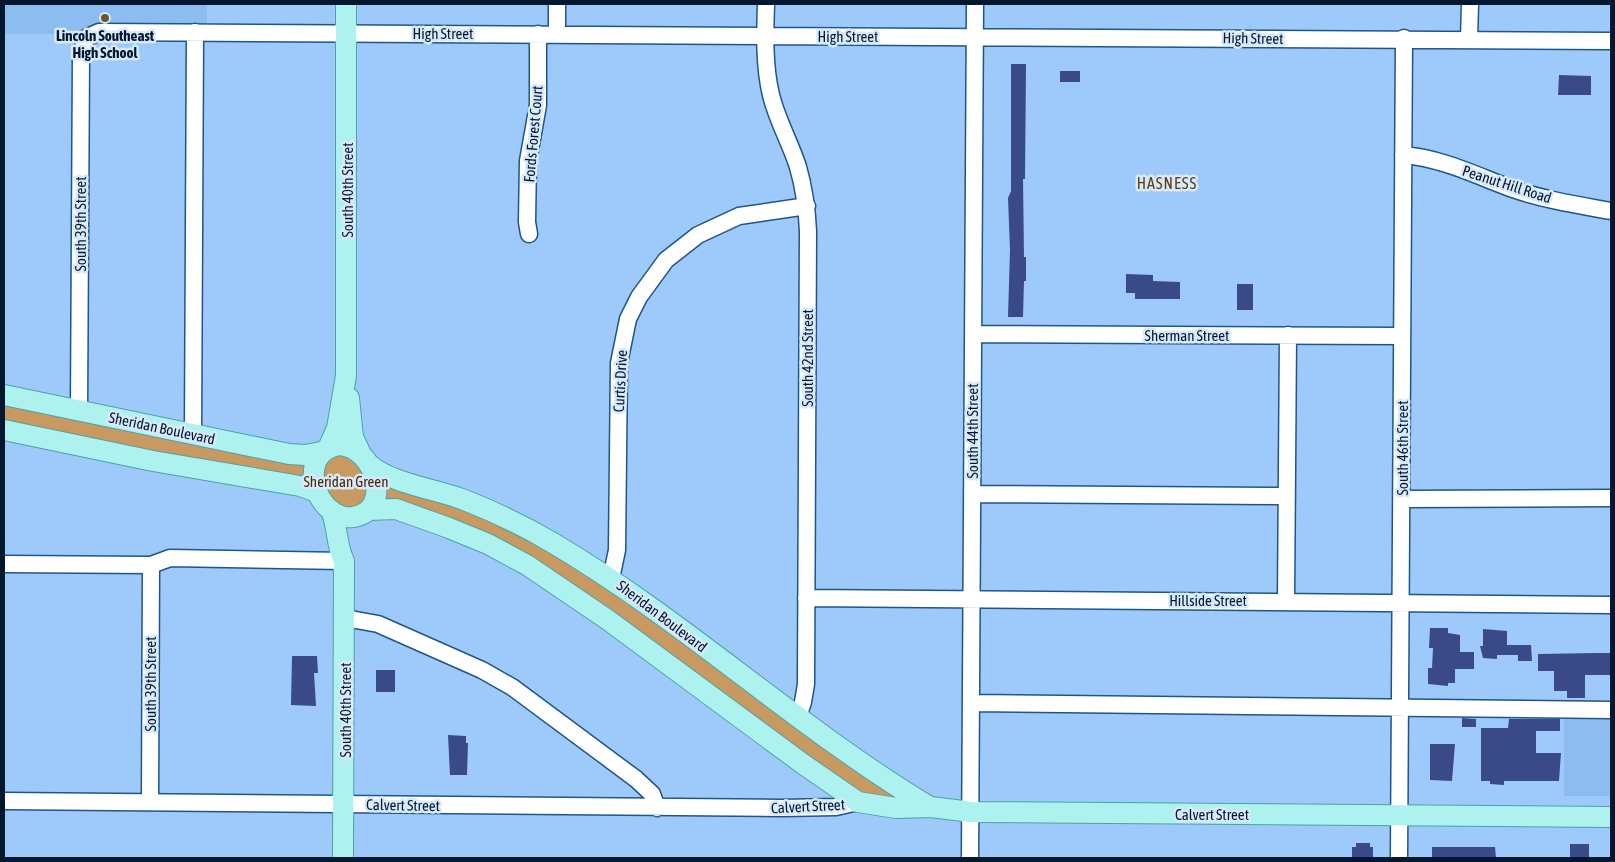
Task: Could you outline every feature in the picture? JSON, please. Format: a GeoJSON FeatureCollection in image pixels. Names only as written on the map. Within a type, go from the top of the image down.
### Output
{"type":"FeatureCollection","features":[{"type":"Feature","properties":{"kind":"main road","name":"South 40th Street"},"geometry":{"type":"LineString","coordinates":[[346,4],[346,376],[353,437],[365,458]]}},
{"type":"Feature","properties":{"kind":"main road","name":"South 40th Street"},"geometry":{"type":"LineString","coordinates":[[325,449],[338,428],[346,376]]}},
{"type":"Feature","properties":{"kind":"main road","name":"Sheridan Boulevard"},"geometry":{"type":"LineString","coordinates":[[4,395],[289,454],[305,455],[325,449]]}},
{"type":"Feature","properties":{"kind":"main road"},"geometry":{"type":"LineString","coordinates":[[4,430],[153,461],[300,486],[317,492]]}},
{"type":"Feature","properties":{"kind":"main road"},"geometry":{"type":"LineString","coordinates":[[365,512],[376,493],[376,486],[365,458],[346,445],[325,449],[314,472],[317,492],[331,510],[348,517],[365,512],[396,509],[488,544],[527,565],[608,620],[803,764],[858,802]]}},
{"type":"Feature","properties":{"kind":"main road","name":"Sheridan Boulevard"},"geometry":{"type":"LineString","coordinates":[[365,458],[383,474],[454,496],[504,516],[611,578],[862,765],[931,807]]}},
{"type":"Feature","properties":{"kind":"main road","name":"South 40th Street"},"geometry":{"type":"LineString","coordinates":[[331,510],[337,526],[339,551],[344,561],[344,804],[342,858]]}},
{"type":"Feature","properties":{"kind":"main road","name":"South 40th Street"},"geometry":{"type":"LineString","coordinates":[[344,561],[350,552],[351,530],[354,523],[365,512]]}},
{"type":"Feature","properties":{"kind":"main road","name":"Calvert Street"},"geometry":{"type":"LineString","coordinates":[[858,802],[896,808],[931,807],[971,812],[1611,817]]}},
{"type":"Feature","properties":{"kind":"street"},"geometry":{"type":"LineString","coordinates":[[557,4],[557,34]]}},
{"type":"Feature","properties":{"kind":"street","name":"South 42nd Street"},"geometry":{"type":"LineString","coordinates":[[766,4],[766,67],[770,94],[778,120],[798,166],[806,206],[806,684],[798,717]]}},
{"type":"Feature","properties":{"kind":"street","name":"South 44th Street"},"geometry":{"type":"LineString","coordinates":[[970,858],[974,4]]}},
{"type":"Feature","properties":{"kind":"street"},"geometry":{"type":"LineString","coordinates":[[1469,39],[1470,4]]}},
{"type":"Feature","properties":{"kind":"street","name":"High Street"},"geometry":{"type":"LineString","coordinates":[[86,38],[99,32],[346,32],[1404,38],[1611,41]]}},
{"type":"Feature","properties":{"kind":"street"},"geometry":{"type":"LineString","coordinates":[[194,435],[195,32]]}},
{"type":"Feature","properties":{"kind":"street","name":"Fords Forest Court"},"geometry":{"type":"LineString","coordinates":[[529,234],[527,222],[528,161],[537,111],[538,34]]}},
{"type":"Feature","properties":{"kind":"street","name":"South 39th Street"},"geometry":{"type":"LineString","coordinates":[[79,411],[81,62],[86,38]]}},
{"type":"Feature","properties":{"kind":"street","name":"South 46th Street"},"geometry":{"type":"LineString","coordinates":[[1399,858],[1404,38]]}},
{"type":"Feature","properties":{"kind":"street","name":"Peanut Hill Road"},"geometry":{"type":"LineString","coordinates":[[1403,155],[1429,158],[1515,189],[1563,203],[1611,211]]}},
{"type":"Feature","properties":{"kind":"street","name":"Curtis Drive"},"geometry":{"type":"LineString","coordinates":[[611,578],[617,550],[619,363],[628,319],[639,297],[666,260],[698,235],[740,216],[806,206]]}},
{"type":"Feature","properties":{"kind":"street","name":"Sherman Street"},"geometry":{"type":"LineString","coordinates":[[973,334],[1402,336]]}},
{"type":"Feature","properties":{"kind":"street"},"geometry":{"type":"LineString","coordinates":[[1286,600],[1288,336]]}},
{"type":"Feature","properties":{"kind":"street"},"geometry":{"type":"LineString","coordinates":[[972,494],[1287,496]]}},
{"type":"Feature","properties":{"kind":"street"},"geometry":{"type":"LineString","coordinates":[[1402,499],[1611,498]]}},
{"type":"Feature","properties":{"kind":"street"},"geometry":{"type":"LineString","coordinates":[[4,564],[151,565],[170,558],[344,561]]}},
{"type":"Feature","properties":{"kind":"street","name":"South 39th Street"},"geometry":{"type":"LineString","coordinates":[[150,802],[151,565]]}},
{"type":"Feature","properties":{"kind":"street","name":"Hillside Street"},"geometry":{"type":"LineString","coordinates":[[806,598],[1286,600],[1611,605]]}},
{"type":"Feature","properties":{"kind":"street"},"geometry":{"type":"LineString","coordinates":[[344,618],[378,624],[456,657],[512,687],[636,779],[652,794],[657,808]]}},
{"type":"Feature","properties":{"kind":"street"},"geometry":{"type":"LineString","coordinates":[[971,703],[1611,710]]}},
{"type":"Feature","properties":{"kind":"street","name":"Calvert Street"},"geometry":{"type":"LineString","coordinates":[[4,801],[657,808],[822,808],[858,802]]}},
{"type":"Feature","properties":{"kind":"shaded area","name":"Lincoln Southeast High School"},"geometry":{"type":"Polygon","coordinates":[[[4,4],[207,4],[207,32],[86,38],[67,34],[4,34],[4,4]]]}},
{"type":"Feature","properties":{"kind":"shaded area"},"geometry":{"type":"Polygon","coordinates":[[[1564,710],[1611,710],[1611,796],[1564,796],[1564,710]]]}},
{"type":"Feature","properties":{"kind":"green space","name":"Sheridan Green"},"geometry":{"type":"Polygon","coordinates":[[[4,395],[366,458],[504,516],[931,807],[874,805],[569,593],[396,509],[362,514],[323,501],[4,430],[4,395]]]}},
{"type":"Feature","properties":{"kind":"building"},"geometry":{"type":"Polygon","coordinates":[[[1011,64],[1026,64],[1025,179],[1023,179],[1026,281],[1024,281],[1023,317],[1008,317],[1010,250],[1008,198],[1011,191],[1011,64]]]}},
{"type":"Feature","properties":{"kind":"building"},"geometry":{"type":"Polygon","coordinates":[[[1060,71],[1080,71],[1080,82],[1060,82],[1060,71]]]}},
{"type":"Feature","properties":{"kind":"building"},"geometry":{"type":"Polygon","coordinates":[[[1559,75],[1591,76],[1591,95],[1558,95],[1559,75]]]}},
{"type":"Feature","properties":{"kind":"building"},"geometry":{"type":"Polygon","coordinates":[[[1126,274],[1153,275],[1153,281],[1180,282],[1180,299],[1135,299],[1135,293],[1126,293],[1126,274]]]}},
{"type":"Feature","properties":{"kind":"building"},"geometry":{"type":"Polygon","coordinates":[[[1237,284],[1253,284],[1253,310],[1237,310],[1237,284]]]}},
{"type":"Feature","properties":{"kind":"building"},"geometry":{"type":"Polygon","coordinates":[[[1430,628],[1448,628],[1448,633],[1460,635],[1460,652],[1474,652],[1474,669],[1455,669],[1455,683],[1448,683],[1448,686],[1428,684],[1428,668],[1432,668],[1433,648],[1429,648],[1430,628]]]}},
{"type":"Feature","properties":{"kind":"building"},"geometry":{"type":"Polygon","coordinates":[[[1483,629],[1507,631],[1507,645],[1531,645],[1532,661],[1518,661],[1518,655],[1497,655],[1497,659],[1483,658],[1480,646],[1483,646],[1483,629]]]}},
{"type":"Feature","properties":{"kind":"building"},"geometry":{"type":"Polygon","coordinates":[[[1611,653],[1611,675],[1585,675],[1585,698],[1567,698],[1567,691],[1554,691],[1554,671],[1538,671],[1538,654],[1611,653]]]}},
{"type":"Feature","properties":{"kind":"building"},"geometry":{"type":"Polygon","coordinates":[[[292,656],[317,656],[318,673],[314,673],[316,706],[291,705],[292,656]]]}},
{"type":"Feature","properties":{"kind":"building"},"geometry":{"type":"Polygon","coordinates":[[[376,670],[395,670],[395,692],[376,692],[376,670]]]}},
{"type":"Feature","properties":{"kind":"building"},"geometry":{"type":"Polygon","coordinates":[[[1462,718],[1476,719],[1476,727],[1462,727],[1462,718]]]}},
{"type":"Feature","properties":{"kind":"building"},"geometry":{"type":"Polygon","coordinates":[[[1509,719],[1560,719],[1560,731],[1536,731],[1536,753],[1561,753],[1559,781],[1504,781],[1504,785],[1490,784],[1490,781],[1481,781],[1481,728],[1508,728],[1509,719]]]}},
{"type":"Feature","properties":{"kind":"building"},"geometry":{"type":"Polygon","coordinates":[[[448,735],[466,736],[466,743],[468,743],[467,775],[450,775],[448,735]]]}},
{"type":"Feature","properties":{"kind":"building"},"geometry":{"type":"Polygon","coordinates":[[[1430,744],[1455,744],[1452,781],[1430,780],[1430,744]]]}},
{"type":"Feature","properties":{"kind":"building"},"geometry":{"type":"Polygon","coordinates":[[[1356,843],[1370,843],[1370,847],[1373,847],[1373,858],[1352,858],[1352,847],[1356,847],[1356,843]]]}},
{"type":"Feature","properties":{"kind":"building"},"geometry":{"type":"Polygon","coordinates":[[[1570,844],[1589,844],[1589,858],[1570,858],[1570,844]]]}},
{"type":"Feature","properties":{"kind":"building"},"geometry":{"type":"Polygon","coordinates":[[[1432,847],[1495,847],[1496,858],[1432,858],[1432,847]]]}},
{"type":"Feature","properties":{"kind":"place","name":"Lincoln Southeast High School"},"geometry":{"type":"Point","coordinates":[105,18]}},
{"type":"Feature","properties":{"kind":"district","name":"HASNESS"},"geometry":{"type":"Point","coordinates":[1167,183]}}]}
